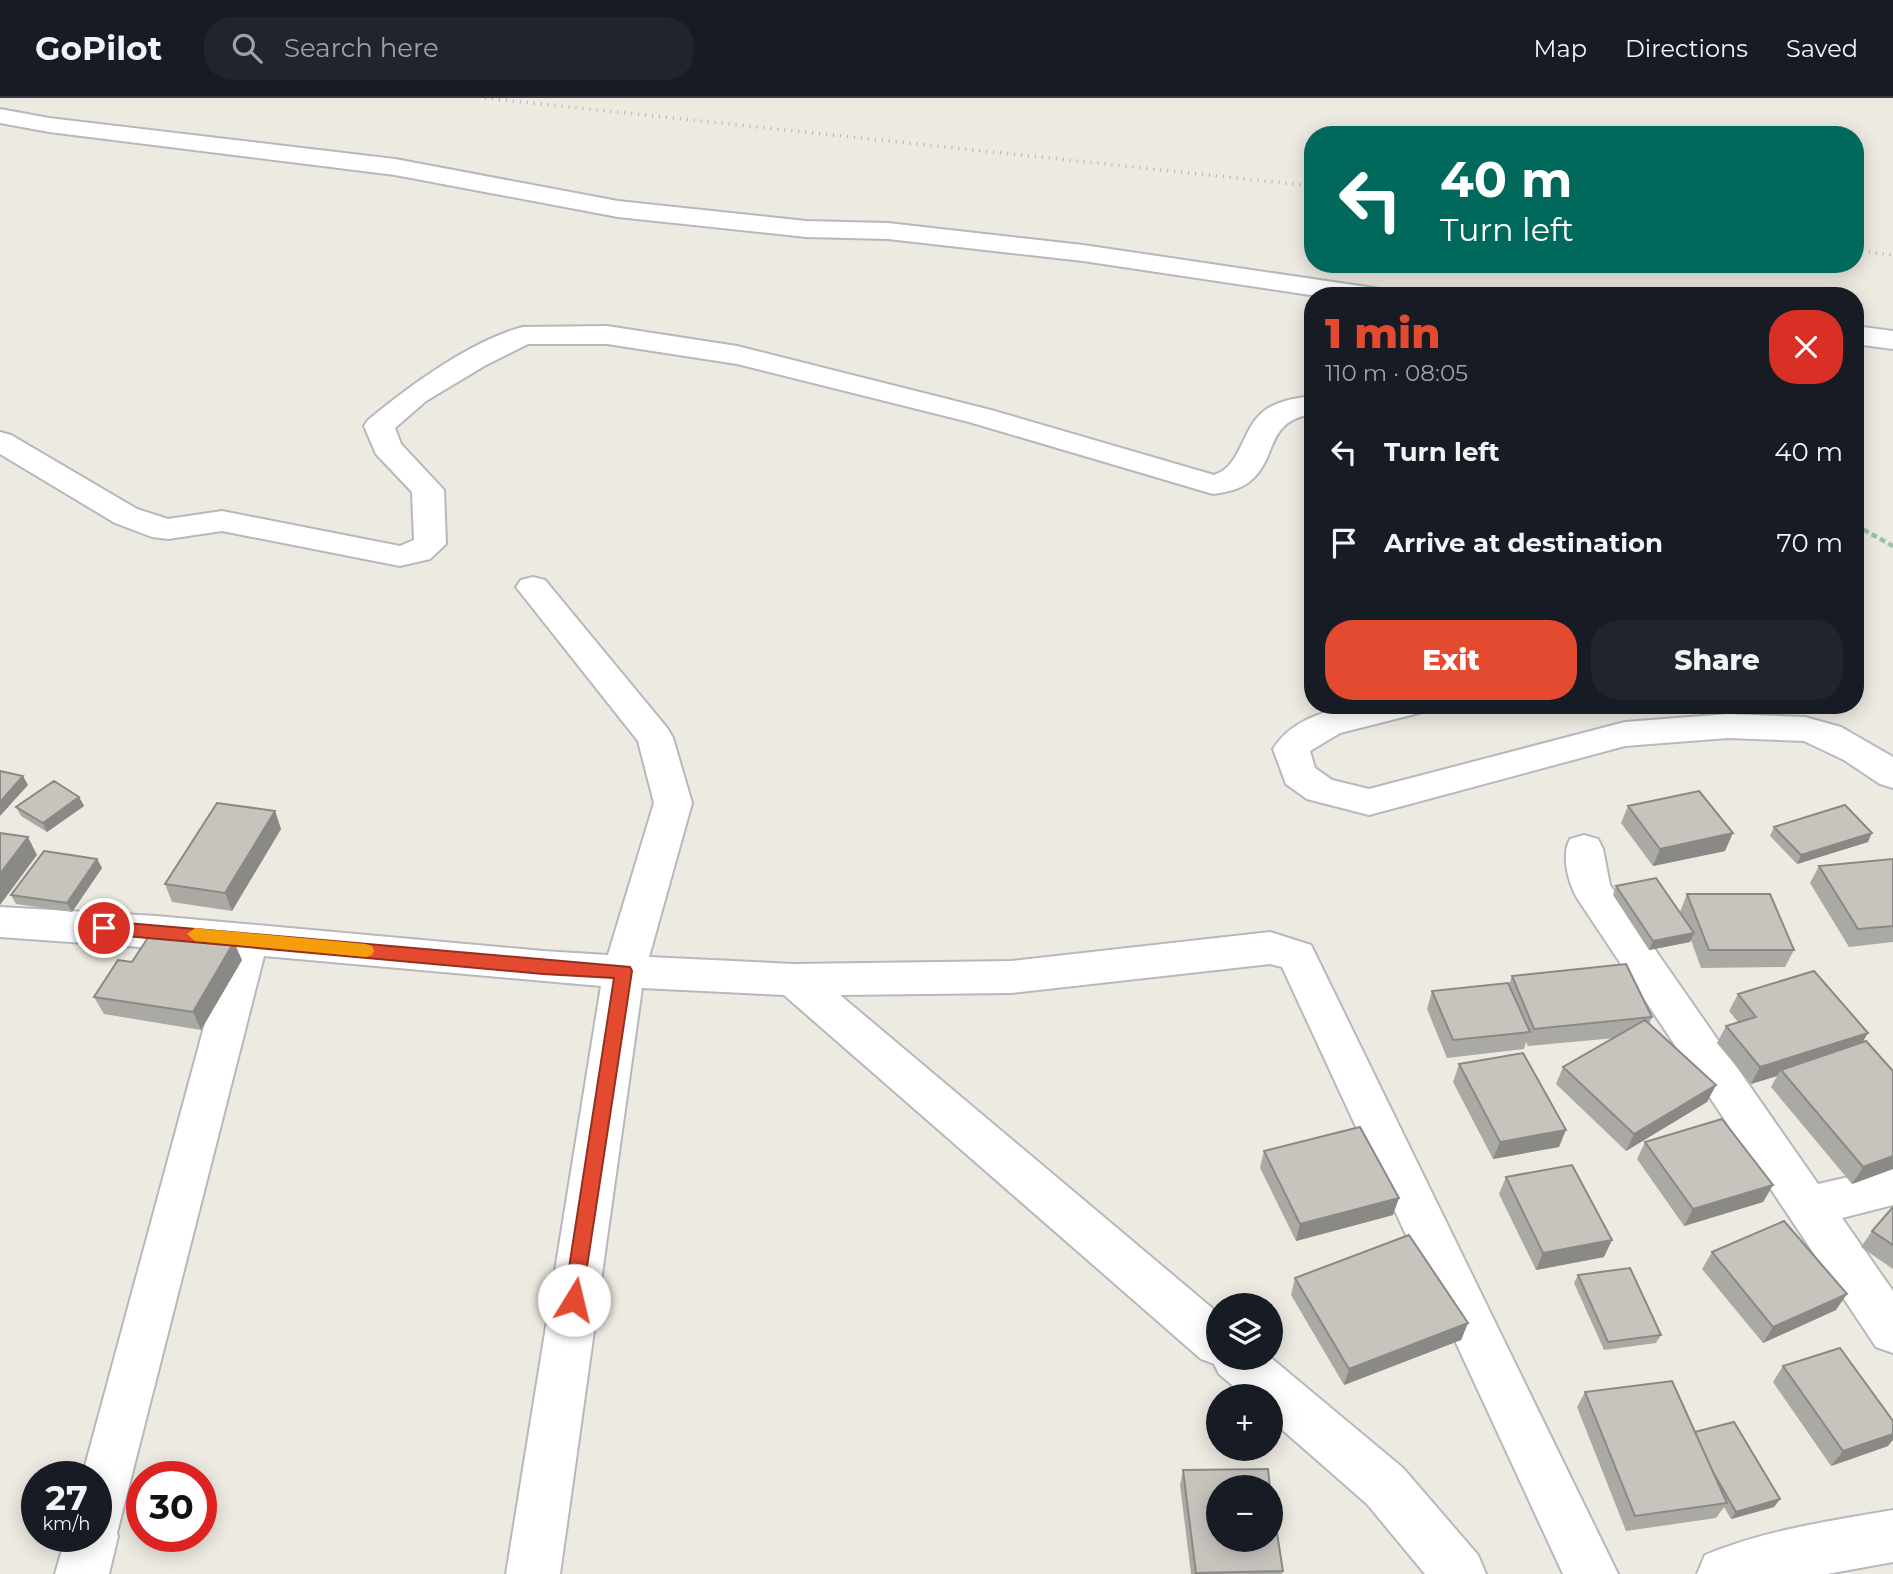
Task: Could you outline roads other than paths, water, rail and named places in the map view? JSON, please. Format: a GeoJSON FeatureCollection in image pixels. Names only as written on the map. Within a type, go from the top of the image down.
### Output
{"type":"FeatureCollection","features":[{"type":"Feature","properties":{"kind":"street"},"geometry":{"type":"LineString","coordinates":[[0,116],[49,125],[395,167],[618,209],[806,229],[888,231],[1083,253],[1313,287]]}},
{"type":"Feature","properties":{"kind":"street"},"geometry":{"type":"LineString","coordinates":[[0,441],[126,516],[152,527],[168,529],[222,521],[400,556],[418,552],[430,544],[428,490],[387,447],[379,426],[415,395],[476,359],[523,336],[607,335],[737,355],[980,416],[1213,485],[1231,482],[1243,473],[1268,424],[1282,413],[1304,407]]}},
{"type":"Feature","properties":{"kind":"street"},"geometry":{"type":"LineString","coordinates":[[1864,336],[1893,340]]}},
{"type":"Feature","properties":{"kind":"street"},"geometry":{"type":"LineString","coordinates":[[533,587],[655,738],[673,803],[624,971],[533,1574]]}},
{"type":"Feature","properties":{"kind":"street"},"geometry":{"type":"LineString","coordinates":[[1371,714],[1313,729],[1298,739],[1291,749],[1299,775],[1320,790],[1369,802],[1515,765],[1585,743],[1660,730],[1728,726],[1805,729],[1848,746],[1893,775]]}},
{"type":"Feature","properties":{"kind":"street"},"geometry":{"type":"LineString","coordinates":[[1584,849],[1591,888],[1893,1331]]}},
{"type":"Feature","properties":{"kind":"street"},"geometry":{"type":"LineString","coordinates":[[0,922],[248,939],[543,967],[794,980],[1011,977],[1270,948],[1297,956],[1591,1574]]}},
{"type":"Feature","properties":{"kind":"street"},"geometry":{"type":"LineString","coordinates":[[111,1461],[248,939]]}},
{"type":"Feature","properties":{"kind":"street"},"geometry":{"type":"LineString","coordinates":[[794,980],[1206,1333]]}},
{"type":"Feature","properties":{"kind":"street"},"geometry":{"type":"LineString","coordinates":[[1808,1206],[1893,1186]]}},
{"type":"Feature","properties":{"kind":"street"},"geometry":{"type":"LineString","coordinates":[[1250,1370],[1385,1486],[1459,1574]]}},
{"type":"Feature","properties":{"kind":"street"},"geometry":{"type":"LineString","coordinates":[[1724,1574],[1777,1557],[1893,1536]]}},
{"type":"Feature","properties":{"kind":"street"},"geometry":{"type":"LineString","coordinates":[[82,1574],[88,1552]]}},
{"type":"Feature","properties":{"kind":"railway"},"geometry":{"type":"LineString","coordinates":[[485,98],[1304,185]]}},
{"type":"Feature","properties":{"kind":"railway"},"geometry":{"type":"LineString","coordinates":[[1864,251],[1893,255]]}}]}
